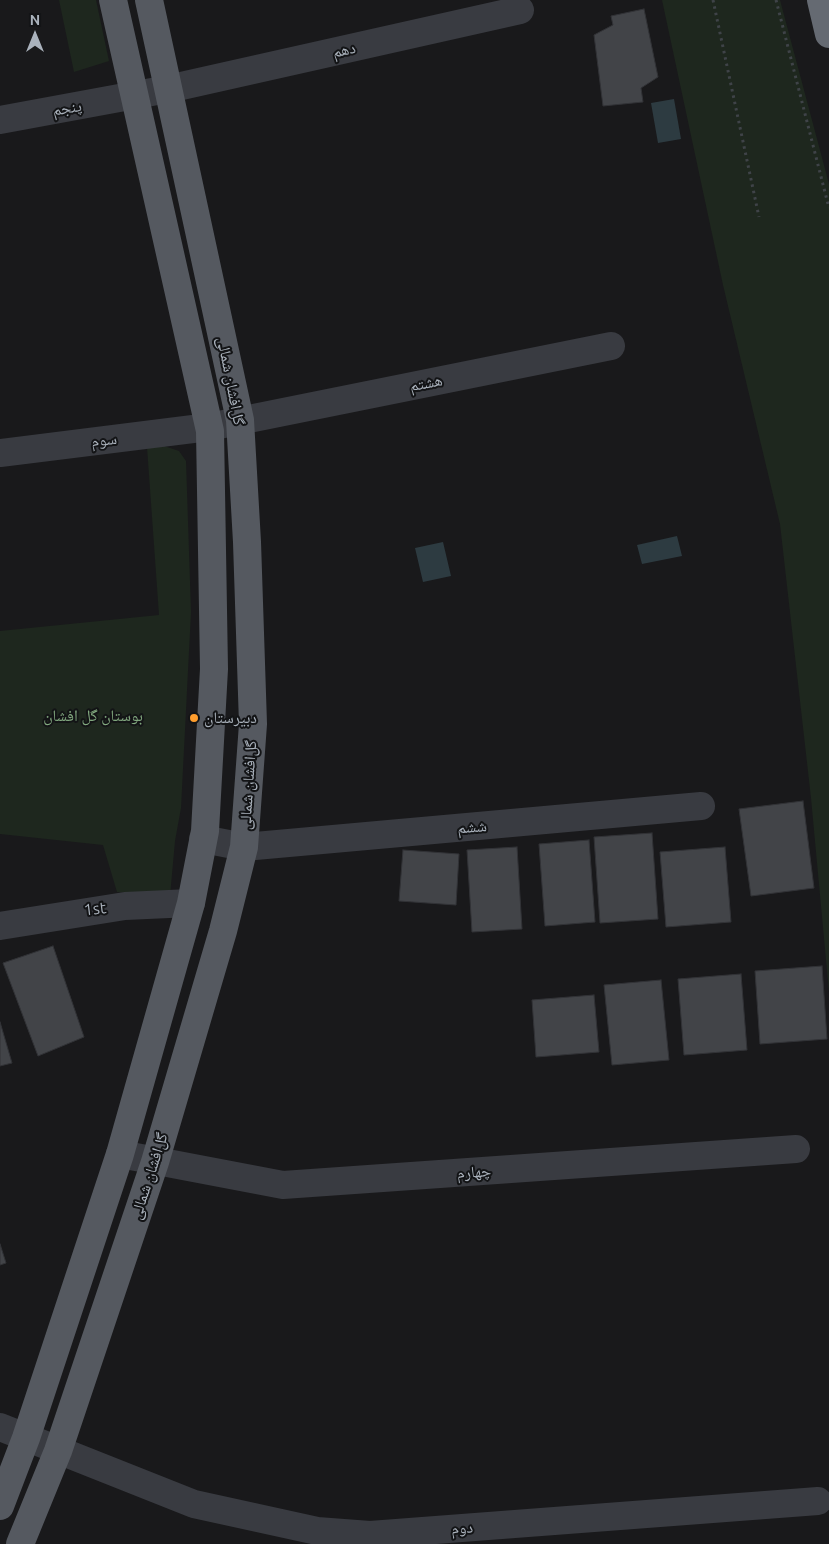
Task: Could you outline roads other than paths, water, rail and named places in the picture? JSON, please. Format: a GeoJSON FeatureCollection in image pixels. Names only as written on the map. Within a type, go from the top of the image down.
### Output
{"type":"FeatureCollection","features":[{"type":"Feature","properties":{"kind":"highway"},"geometry":{"type":"LineString","coordinates":[[821,0],[829,34]]}},
{"type":"Feature","properties":{"kind":"main road","name":"گل‌افشان شمالی"},"geometry":{"type":"LineString","coordinates":[[0,1506],[26,1438],[120,1154],[191,903],[203,839],[214,669],[209,427],[133,96],[113,0]]}},
{"type":"Feature","properties":{"kind":"main road","name":"گل‌افشان شمالی"},"geometry":{"type":"LineString","coordinates":[[20,1544],[58,1451],[154,1162],[223,931],[244,847],[253,724],[248,542],[240,420],[149,0]]}},
{"type":"Feature","properties":{"kind":"street","name":"دهم"},"geometry":{"type":"LineString","coordinates":[[133,96],[520,10]]}},
{"type":"Feature","properties":{"kind":"street","name":"پنجم"},"geometry":{"type":"LineString","coordinates":[[0,120],[133,96]]}},
{"type":"Feature","properties":{"kind":"street","name":"هشتم"},"geometry":{"type":"LineString","coordinates":[[209,427],[611,346]]}},
{"type":"Feature","properties":{"kind":"street","name":"سوم"},"geometry":{"type":"LineString","coordinates":[[0,453],[209,427]]}},
{"type":"Feature","properties":{"kind":"street","name":"ششم"},"geometry":{"type":"LineString","coordinates":[[203,839],[244,847],[701,806]]}},
{"type":"Feature","properties":{"kind":"street","name":"1st"},"geometry":{"type":"LineString","coordinates":[[0,926],[125,906],[191,903]]}},
{"type":"Feature","properties":{"kind":"street","name":"چهارم"},"geometry":{"type":"LineString","coordinates":[[120,1154],[154,1162],[283,1185],[796,1149]]}},
{"type":"Feature","properties":{"kind":"street","name":"دوم"},"geometry":{"type":"LineString","coordinates":[[0,1427],[194,1504],[317,1531],[370,1535],[491,1535],[818,1501]]}},
{"type":"Feature","properties":{"kind":"place","name":"دبیرستان"},"geometry":{"type":"Point","coordinates":[194,718]}},
{"type":"Feature","properties":{"kind":"park label","name":"بوستان گل افشان"},"geometry":{"type":"Point","coordinates":[93,716]}}]}
